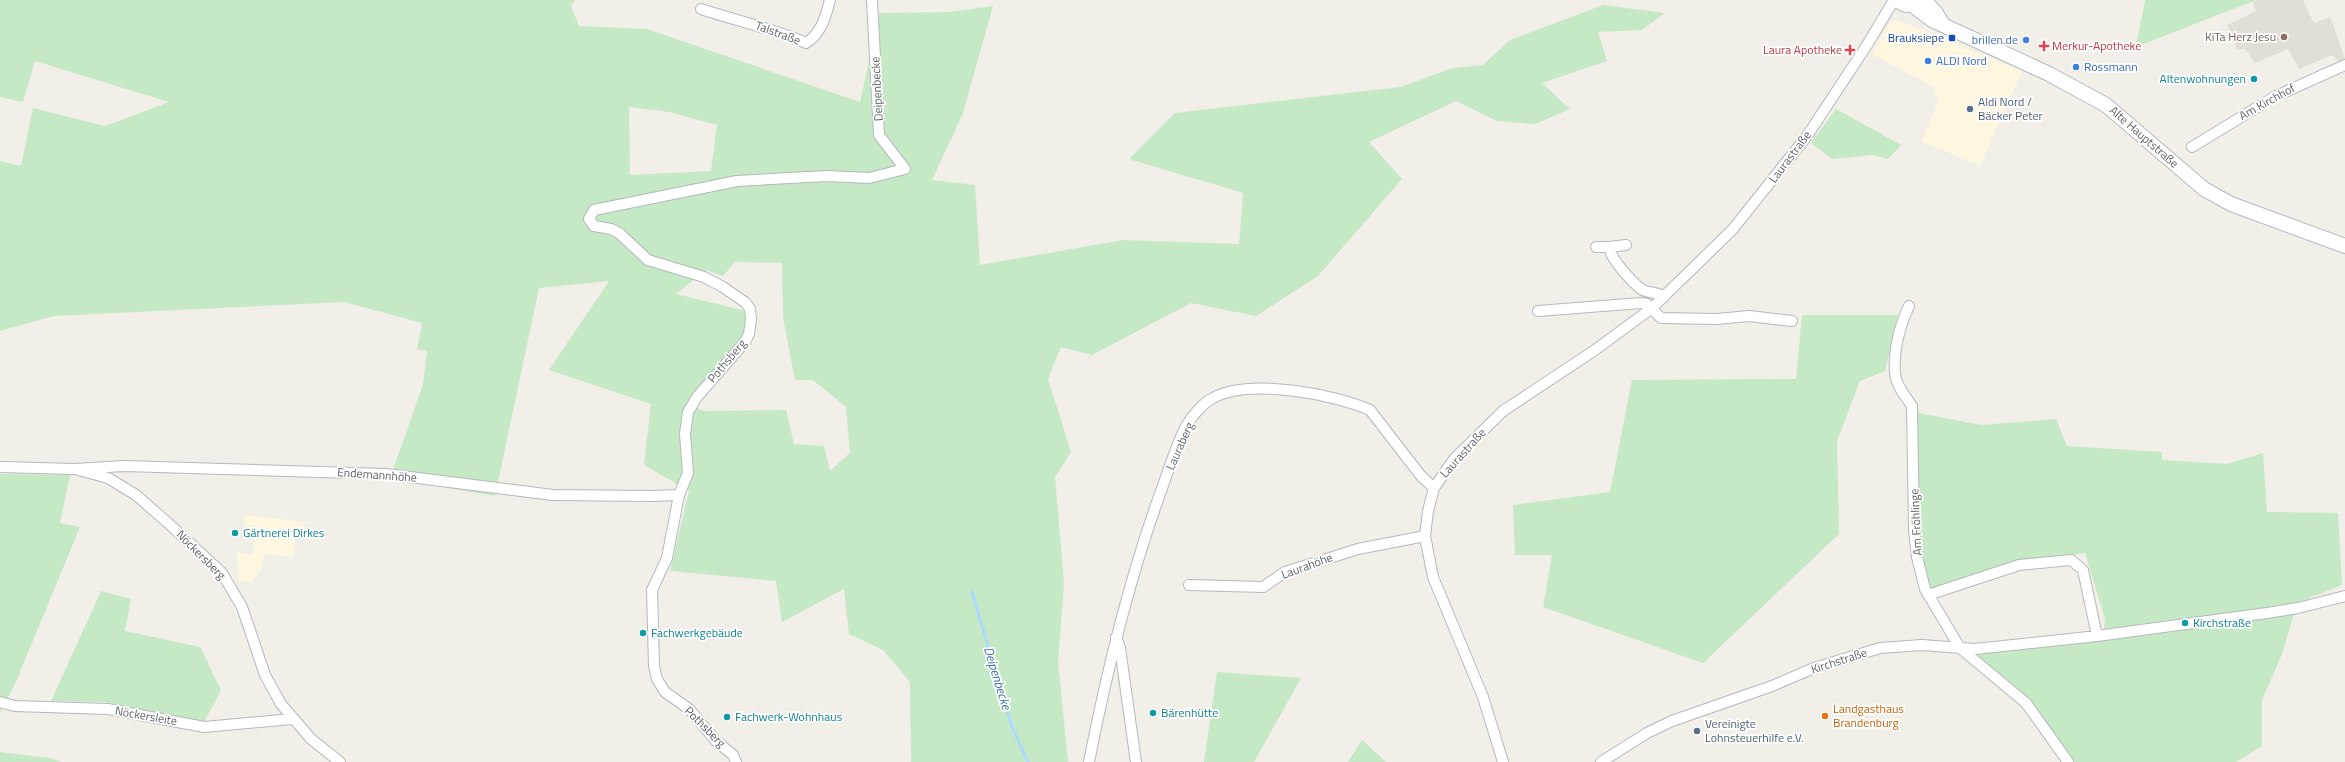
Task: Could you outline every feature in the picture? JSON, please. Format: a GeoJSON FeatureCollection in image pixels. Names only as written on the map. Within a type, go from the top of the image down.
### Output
{"type":"FeatureCollection","features":[{"type":"Feature","properties":{"kind":"main road"},"geometry":{"type":"LineString","coordinates":[[1895,0],[1906,5],[1918,1]]}},
{"type":"Feature","properties":{"kind":"main road","name":"Alte Hauptstraße"},"geometry":{"type":"LineString","coordinates":[[1918,1],[1932,20],[1987,47],[2049,74],[2106,105],[2204,189],[2224,200],[2345,246]]}},
{"type":"Feature","properties":{"kind":"street","name":"Talstraße"},"geometry":{"type":"LineString","coordinates":[[702,9],[763,26],[806,43],[813,39],[822,26],[830,0]]}},
{"type":"Feature","properties":{"kind":"street","name":"Deipenbecke"},"geometry":{"type":"LineString","coordinates":[[872,0],[879,135],[905,169]]}},
{"type":"Feature","properties":{"kind":"street","name":"Laurastraße"},"geometry":{"type":"LineString","coordinates":[[1503,762],[1483,697],[1436,588],[1427,554],[1425,536],[1428,511],[1434,488],[1454,459],[1503,411],[1595,350],[1652,308],[1750,209],[1803,142],[1895,0]]}},
{"type":"Feature","properties":{"kind":"street","name":"Am Kirchhof"},"geometry":{"type":"LineString","coordinates":[[2192,147],[2274,97],[2345,65]]}},
{"type":"Feature","properties":{"kind":"street","name":"Pothsberg"},"geometry":{"type":"LineString","coordinates":[[736,762],[733,755],[716,741],[689,709],[666,692],[654,672],[652,590],[667,558],[679,495],[688,472],[684,434],[688,412],[697,397],[745,342],[749,334],[750,309],[746,303],[734,294],[707,279],[648,260],[619,233],[612,229],[594,226],[589,220],[592,212],[618,204],[737,181],[827,176],[869,178],[905,169]]}},
{"type":"Feature","properties":{"kind":"street"},"geometry":{"type":"LineString","coordinates":[[1609,246],[1610,254],[1642,290],[1658,292],[1664,297]]}},
{"type":"Feature","properties":{"kind":"street"},"geometry":{"type":"LineString","coordinates":[[1596,247],[1626,246]]}},
{"type":"Feature","properties":{"kind":"street"},"geometry":{"type":"LineString","coordinates":[[1538,310],[1641,303],[1652,308],[1661,318],[1675,320],[1748,316],[1792,321]]}},
{"type":"Feature","properties":{"kind":"street","name":"Am Fröhlinge"},"geometry":{"type":"LineString","coordinates":[[1909,306],[1903,320],[1896,356],[1895,373],[1901,390],[1912,406],[1914,530],[1917,557],[1928,595],[1960,648],[2026,703],[2068,762]]}},
{"type":"Feature","properties":{"kind":"street","name":"Lauraberg"},"geometry":{"type":"LineString","coordinates":[[1089,762],[1116,637],[1153,514],[1180,442],[1191,420],[1213,398],[1232,391],[1280,390],[1337,400],[1361,406],[1370,410],[1421,476],[1434,488]]}},
{"type":"Feature","properties":{"kind":"street","name":"Nöckersberg"},"geometry":{"type":"LineString","coordinates":[[0,466],[75,469],[108,478],[136,495],[222,573],[242,607],[265,675],[292,719],[322,749],[340,762]]}},
{"type":"Feature","properties":{"kind":"street","name":"Endemannhöhe"},"geometry":{"type":"LineString","coordinates":[[75,469],[124,466],[386,474],[553,495],[679,495]]}},
{"type":"Feature","properties":{"kind":"street","name":"Laurahöhe"},"geometry":{"type":"LineString","coordinates":[[1189,585],[1263,587],[1285,572],[1358,549],[1425,536]]}},
{"type":"Feature","properties":{"kind":"street"},"geometry":{"type":"LineString","coordinates":[[1928,595],[2019,565],[2071,560],[2083,570],[2097,636]]}},
{"type":"Feature","properties":{"kind":"street","name":"Kirchstraße"},"geometry":{"type":"LineString","coordinates":[[1600,762],[1647,733],[1672,721],[1772,686],[1814,668],[1880,648],[1922,645],[1975,649],[2097,636],[2267,614],[2345,596]]}},
{"type":"Feature","properties":{"kind":"street"},"geometry":{"type":"LineString","coordinates":[[1116,637],[1120,648],[1136,762]]}},
{"type":"Feature","properties":{"kind":"street","name":"Nöckersleite"},"geometry":{"type":"LineString","coordinates":[[0,702],[15,706],[108,709],[204,727],[292,719]]}},
{"type":"Feature","properties":{"kind":"shaded area","name":"KiTa Herz Jesu"},"geometry":{"type":"Polygon","coordinates":[[[2257,0],[2303,0],[2314,23],[2330,17],[2345,59],[2338,61],[2332,55],[2299,69],[2288,49],[2255,63],[2245,49],[2237,49],[2227,25],[2256,11],[2253,2],[2257,0]]]}},
{"type":"Feature","properties":{"kind":"shaded area"},"geometry":{"type":"Polygon","coordinates":[[[1897,20],[2022,71],[1980,166],[1921,141],[1939,100],[1933,92],[1935,87],[1871,54],[1891,21],[1897,20]]]}},
{"type":"Feature","properties":{"kind":"shaded area","name":"Gärtnerei Dirkes"},"geometry":{"type":"Polygon","coordinates":[[[245,515],[305,522],[303,537],[296,537],[294,557],[264,554],[261,569],[252,582],[239,581],[237,552],[252,555],[257,527],[244,525],[245,515]]]}},
{"type":"Feature","properties":{"kind":"green space"},"geometry":{"type":"Polygon","coordinates":[[[0,0],[575,0],[571,6],[579,26],[647,29],[860,102],[880,13],[950,12],[993,6],[963,113],[932,180],[975,185],[980,265],[1123,240],[1239,244],[1243,193],[1129,159],[1175,113],[1400,87],[1453,68],[1483,65],[1510,40],[1603,5],[1665,13],[1642,30],[1598,32],[1607,61],[1542,83],[1570,109],[1535,124],[1497,121],[1456,101],[1369,142],[1402,179],[1318,276],[1256,316],[1191,303],[1092,355],[1061,347],[1048,379],[1071,452],[1055,477],[1064,583],[1058,662],[1068,762],[911,762],[910,682],[883,650],[849,634],[844,589],[782,622],[776,581],[670,571],[689,491],[644,465],[651,404],[549,370],[609,281],[539,288],[495,496],[390,478],[423,385],[427,351],[417,349],[422,323],[344,302],[54,316],[0,331],[0,161],[21,166],[33,108],[105,126],[169,102],[35,61],[23,102],[0,97],[0,0]],[[629,107],[630,175],[711,171],[717,125],[669,112],[629,107]],[[735,262],[723,276],[706,270],[676,294],[746,311],[745,334],[694,406],[704,411],[786,410],[794,444],[824,446],[830,471],[850,453],[846,407],[813,380],[795,380],[783,317],[782,263],[735,262]]]}},
{"type":"Feature","properties":{"kind":"green space"},"geometry":{"type":"Polygon","coordinates":[[[2145,0],[2256,0],[2136,47],[2145,0]]]}},
{"type":"Feature","properties":{"kind":"green space"},"geometry":{"type":"Polygon","coordinates":[[[1836,109],[1901,145],[1888,159],[1873,155],[1832,159],[1811,143],[1836,109]]]}},
{"type":"Feature","properties":{"kind":"green space"},"geometry":{"type":"Polygon","coordinates":[[[1802,315],[1898,315],[1885,371],[1860,381],[1837,441],[1839,534],[1703,663],[1543,607],[1552,555],[1515,555],[1513,505],[1610,492],[1632,380],[1796,379],[1802,315]]]}},
{"type":"Feature","properties":{"kind":"green space"},"geometry":{"type":"Polygon","coordinates":[[[1914,412],[1981,425],[2056,419],[2067,446],[2162,452],[2162,460],[2227,464],[2263,453],[2267,512],[2338,513],[2342,585],[2297,603],[2282,654],[2262,700],[2262,746],[2236,762],[2072,762],[2025,698],[1975,653],[2103,641],[2105,619],[2085,553],[2020,562],[1929,592],[1918,557],[1914,412]]]}},
{"type":"Feature","properties":{"kind":"green space"},"geometry":{"type":"Polygon","coordinates":[[[0,474],[70,475],[60,523],[80,527],[15,684],[0,713],[0,474]]]}},
{"type":"Feature","properties":{"kind":"green space"},"geometry":{"type":"Polygon","coordinates":[[[101,591],[131,599],[125,631],[200,647],[221,690],[203,724],[105,702],[51,701],[101,591]]]}},
{"type":"Feature","properties":{"kind":"green space"},"geometry":{"type":"Polygon","coordinates":[[[1217,672],[1301,678],[1254,762],[1204,762],[1217,672]]]}},
{"type":"Feature","properties":{"kind":"green space"},"geometry":{"type":"Polygon","coordinates":[[[1362,740],[1386,762],[1348,762],[1362,740]]]}},
{"type":"Feature","properties":{"kind":"green space"},"geometry":{"type":"Polygon","coordinates":[[[0,752],[50,758],[62,762],[0,762],[0,752]]]}},
{"type":"Feature","properties":{"kind":"waterway","name":"Deipenbecke"},"geometry":{"type":"LineString","coordinates":[[972,592],[1012,727],[1028,762]]}},
{"type":"Feature","properties":{"kind":"place","name":"KiTa Herz Jesu"},"geometry":{"type":"Point","coordinates":[2284,37]}},
{"type":"Feature","properties":{"kind":"place","name":"Brauksiepe"},"geometry":{"type":"Point","coordinates":[1952,38]}},
{"type":"Feature","properties":{"kind":"place","name":"brillen.de"},"geometry":{"type":"Point","coordinates":[2026,40]}},
{"type":"Feature","properties":{"kind":"place","name":"Merkur-Apotheke"},"geometry":{"type":"Point","coordinates":[2044,46]}},
{"type":"Feature","properties":{"kind":"place","name":"Laura Apotheke"},"geometry":{"type":"Point","coordinates":[1850,50]}},
{"type":"Feature","properties":{"kind":"place","name":"ALDI Nord"},"geometry":{"type":"Point","coordinates":[1928,61]}},
{"type":"Feature","properties":{"kind":"place","name":"Rossmann"},"geometry":{"type":"Point","coordinates":[2076,67]}},
{"type":"Feature","properties":{"kind":"place","name":"Altenwohnungen"},"geometry":{"type":"Point","coordinates":[2254,79]}},
{"type":"Feature","properties":{"kind":"place","name":"Aldi Nord / Bäcker Peter"},"geometry":{"type":"Point","coordinates":[1970,109]}},
{"type":"Feature","properties":{"kind":"place","name":"Gärtnerei Dirkes"},"geometry":{"type":"Point","coordinates":[235,533]}},
{"type":"Feature","properties":{"kind":"place","name":"Kirchstraße"},"geometry":{"type":"Point","coordinates":[2185,623]}},
{"type":"Feature","properties":{"kind":"place","name":"Fachwerkgebäude"},"geometry":{"type":"Point","coordinates":[643,633]}},
{"type":"Feature","properties":{"kind":"place","name":"Bärenhütte"},"geometry":{"type":"Point","coordinates":[1153,713]}},
{"type":"Feature","properties":{"kind":"place","name":"Landgasthaus Brandenburg"},"geometry":{"type":"Point","coordinates":[1825,716]}},
{"type":"Feature","properties":{"kind":"place","name":"Fachwerk-Wohnhaus"},"geometry":{"type":"Point","coordinates":[727,717]}},
{"type":"Feature","properties":{"kind":"place","name":"Vereinigte Lohnsteuerhilfe e.V."},"geometry":{"type":"Point","coordinates":[1697,731]}}]}
